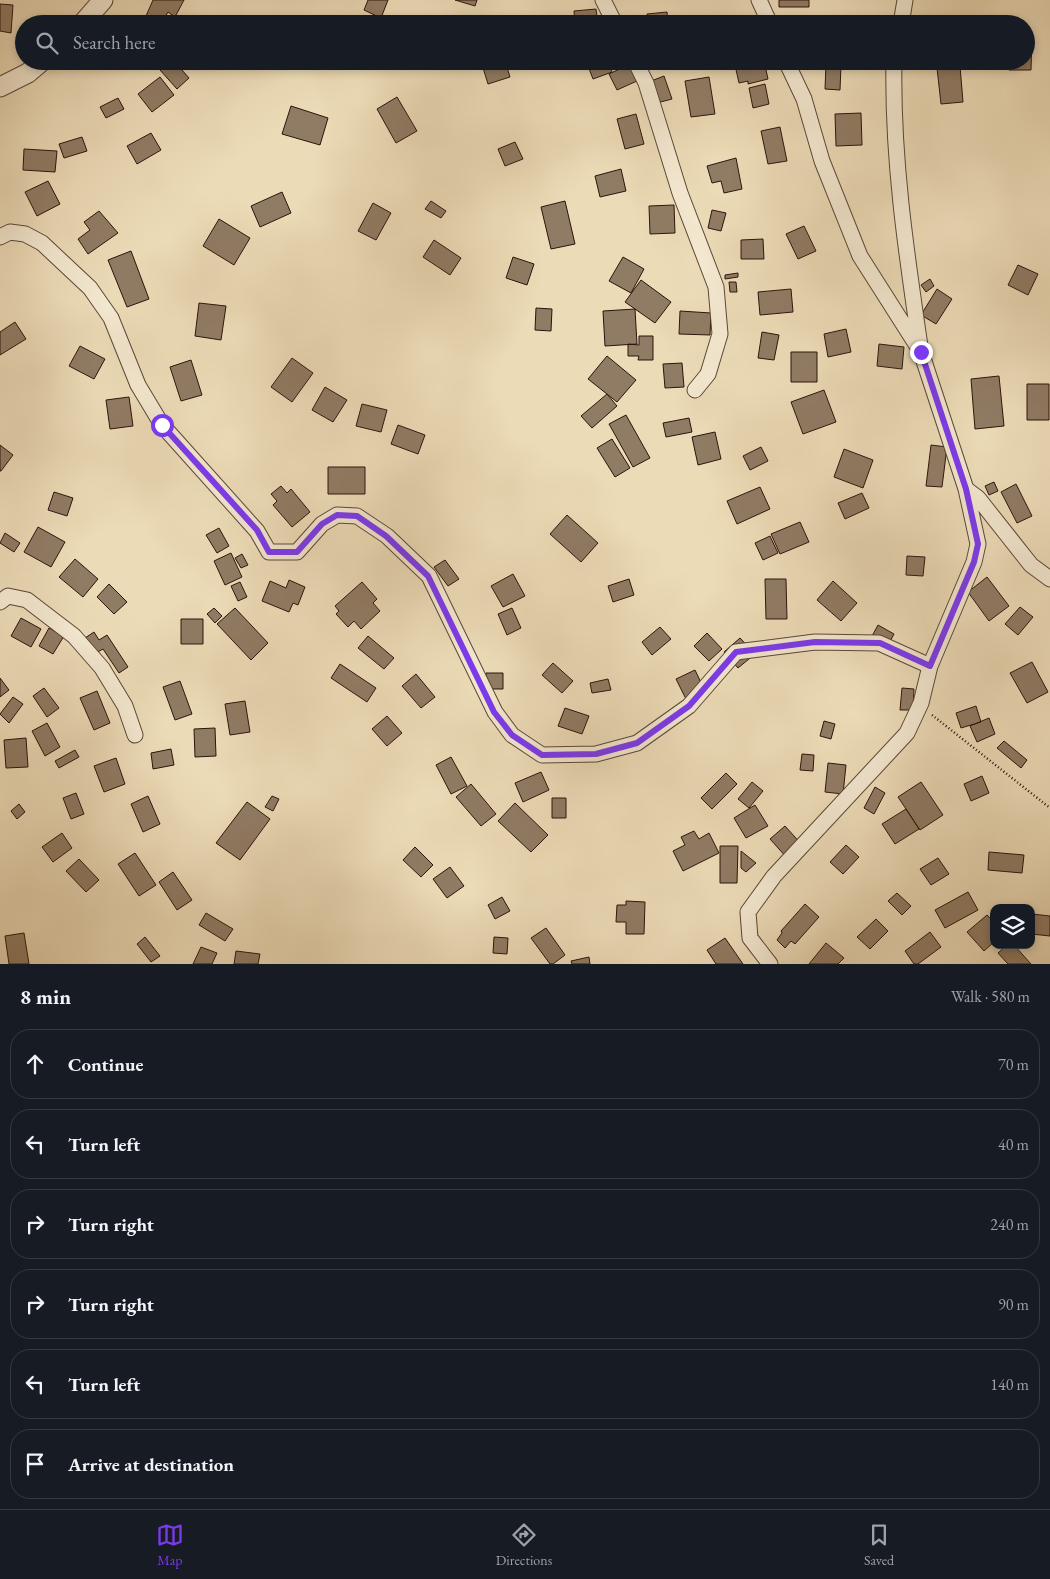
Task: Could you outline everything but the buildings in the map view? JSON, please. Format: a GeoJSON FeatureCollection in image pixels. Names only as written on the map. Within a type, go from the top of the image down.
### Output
{"type":"FeatureCollection","features":[{"type":"Feature","properties":{"kind":"street"},"geometry":{"type":"LineString","coordinates":[[90,15],[102,0]]}},
{"type":"Feature","properties":{"kind":"street"},"geometry":{"type":"LineString","coordinates":[[602,0],[610,15]]}},
{"type":"Feature","properties":{"kind":"street"},"geometry":{"type":"LineString","coordinates":[[759,0],[766,15]]}},
{"type":"Feature","properties":{"kind":"street"},"geometry":{"type":"LineString","coordinates":[[902,15],[905,0]]}},
{"type":"Feature","properties":{"kind":"street"},"geometry":{"type":"LineString","coordinates":[[0,86],[32,70]]}},
{"type":"Feature","properties":{"kind":"street"},"geometry":{"type":"LineString","coordinates":[[640,70],[646,82],[680,193],[716,286],[720,334],[708,374],[695,390]]}},
{"type":"Feature","properties":{"kind":"street"},"geometry":{"type":"LineString","coordinates":[[790,70],[804,99],[822,161],[860,256],[921,352]]}},
{"type":"Feature","properties":{"kind":"street"},"geometry":{"type":"LineString","coordinates":[[770,964],[750,938],[748,912],[774,876],[907,733],[922,703],[930,666],[974,562],[978,544],[966,489],[921,352],[903,232],[893,108],[894,70]]}},
{"type":"Feature","properties":{"kind":"street"},"geometry":{"type":"LineString","coordinates":[[0,237],[10,232],[25,234],[42,243],[90,288],[111,318],[138,385],[162,425],[257,530],[269,552],[297,552],[322,524],[337,515],[357,516],[386,536],[400,549],[428,576],[494,712],[512,735],[542,755],[596,754],[637,743],[689,706],[736,652],[815,642],[880,643],[930,666]]}},
{"type":"Feature","properties":{"kind":"street"},"geometry":{"type":"LineString","coordinates":[[966,489],[978,498],[1031,565],[1050,580]]}},
{"type":"Feature","properties":{"kind":"street"},"geometry":{"type":"LineString","coordinates":[[0,602],[8,596],[27,600],[74,636],[102,668],[125,706],[135,735]]}},
{"type":"Feature","properties":{"kind":"path"},"geometry":{"type":"LineString","coordinates":[[922,703],[937,721],[1050,808]]}},
{"type":"Feature","properties":{"kind":"route"},"geometry":{"type":"LineString","coordinates":[[162,425],[257,530],[269,552],[297,552],[322,524],[337,515],[357,516],[386,536],[428,576],[494,712],[512,735],[542,755],[596,754],[637,743],[689,706],[736,652],[815,642],[880,643],[930,666],[974,562],[978,544],[966,489],[921,352]]}}]}
